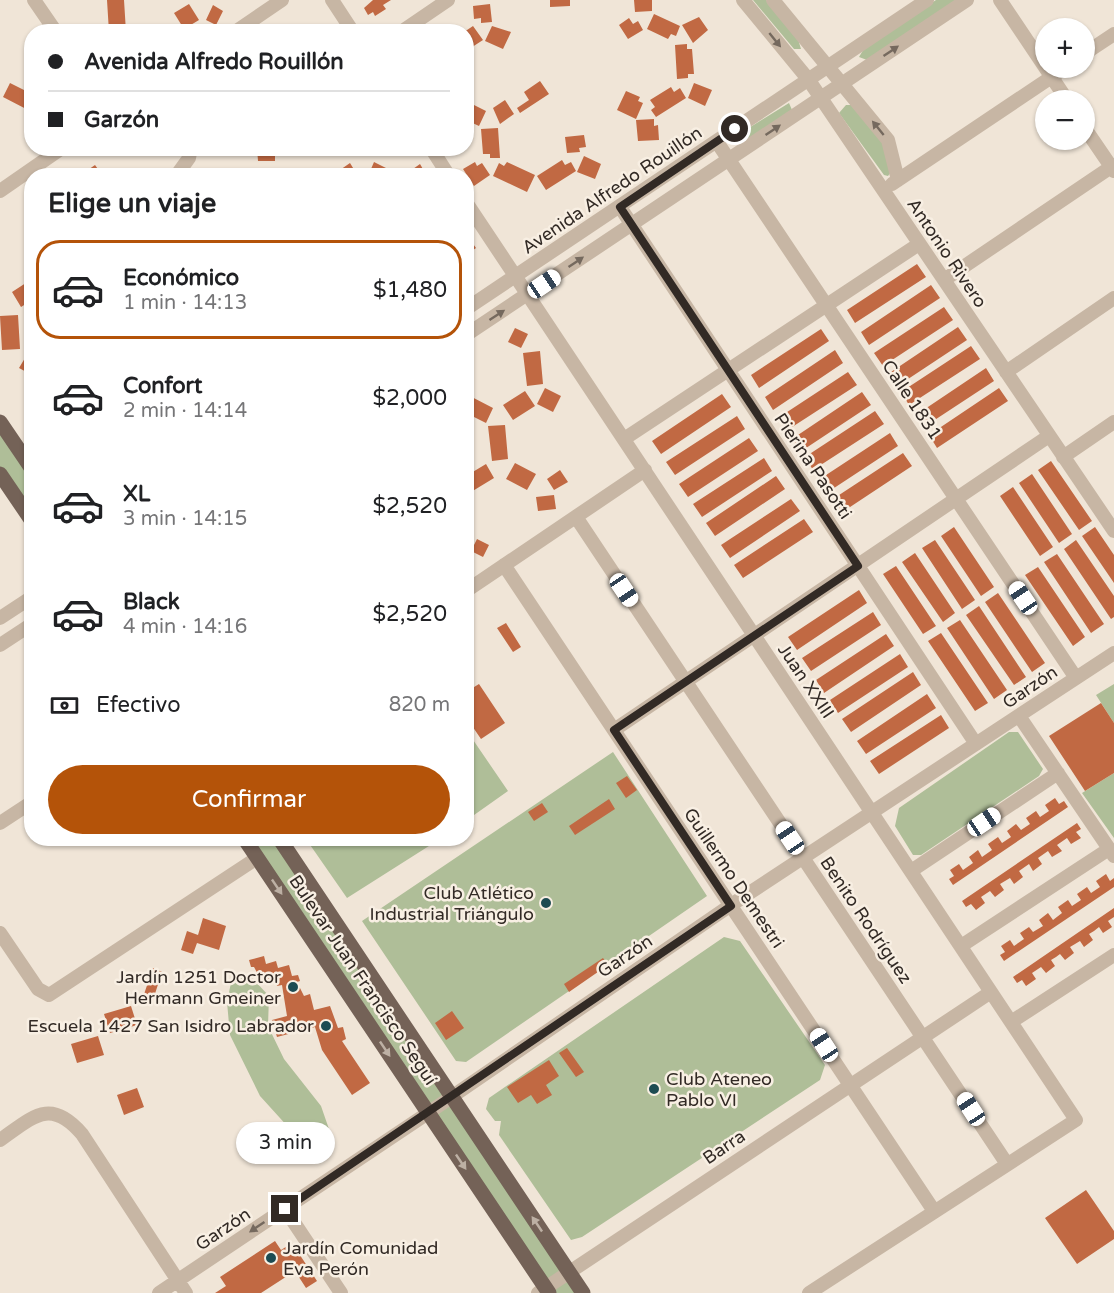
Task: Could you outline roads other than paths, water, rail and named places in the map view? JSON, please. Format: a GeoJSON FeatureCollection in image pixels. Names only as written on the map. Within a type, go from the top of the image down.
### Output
{"type":"FeatureCollection","features":[{"type":"Feature","properties":{"kind":"main road"},"geometry":{"type":"LineString","coordinates":[[0,422],[24,457]]}},
{"type":"Feature","properties":{"kind":"main road"},"geometry":{"type":"LineString","coordinates":[[0,474],[24,509]]}},
{"type":"Feature","properties":{"kind":"main road","name":"Bulevar Juan Francisco Seguí"},"geometry":{"type":"LineString","coordinates":[[249,846],[544,1291]]}},
{"type":"Feature","properties":{"kind":"main road","name":"Bulevar Juan Francisco Seguí"},"geometry":{"type":"LineString","coordinates":[[284,846],[583,1293]]}},
{"type":"Feature","properties":{"kind":"street"},"geometry":{"type":"LineString","coordinates":[[34,0],[50,24]]}},
{"type":"Feature","properties":{"kind":"street"},"geometry":{"type":"LineString","coordinates":[[247,24],[282,0]]}},
{"type":"Feature","properties":{"kind":"street"},"geometry":{"type":"LineString","coordinates":[[332,0],[348,24]]}},
{"type":"Feature","properties":{"kind":"street"},"geometry":{"type":"LineString","coordinates":[[413,24],[448,0]]}},
{"type":"Feature","properties":{"kind":"street","name":"Antonio Rivero"},"geometry":{"type":"LineString","coordinates":[[743,0],[808,79],[1114,531]]}},
{"type":"Feature","properties":{"kind":"street","name":"Antonio Rivero"},"geometry":{"type":"LineString","coordinates":[[773,0],[829,65],[888,140],[898,180]]}},
{"type":"Feature","properties":{"kind":"street","name":"Avenida Alfredo Rouillón"},"geometry":{"type":"LineString","coordinates":[[474,304],[927,0]]}},
{"type":"Feature","properties":{"kind":"street"},"geometry":{"type":"LineString","coordinates":[[474,330],[967,0]]}},
{"type":"Feature","properties":{"kind":"street"},"geometry":{"type":"LineString","coordinates":[[1000,0],[1035,53]]}},
{"type":"Feature","properties":{"kind":"street"},"geometry":{"type":"LineString","coordinates":[[1095,47],[1114,34]]}},
{"type":"Feature","properties":{"kind":"street"},"geometry":{"type":"LineString","coordinates":[[883,190],[1050,78]]}},
{"type":"Feature","properties":{"kind":"street","name":"Calle 1831"},"geometry":{"type":"LineString","coordinates":[[717,142],[1076,678]]}},
{"type":"Feature","properties":{"kind":"street"},"geometry":{"type":"LineString","coordinates":[[944,280],[1113,167],[1095,142]]}},
{"type":"Feature","properties":{"kind":"street"},"geometry":{"type":"LineString","coordinates":[[33,168],[50,156]]}},
{"type":"Feature","properties":{"kind":"street"},"geometry":{"type":"LineString","coordinates":[[0,191],[24,174]]}},
{"type":"Feature","properties":{"kind":"street","name":"Pierina Pasotti"},"geometry":{"type":"LineString","coordinates":[[620,207],[976,744]]}},
{"type":"Feature","properties":{"kind":"street","name":"Juan XXIII"},"geometry":{"type":"LineString","coordinates":[[474,214],[1076,1120],[1007,1164]]}},
{"type":"Feature","properties":{"kind":"street"},"geometry":{"type":"LineString","coordinates":[[624,439],[919,244]]}},
{"type":"Feature","properties":{"kind":"street"},"geometry":{"type":"LineString","coordinates":[[1006,372],[1114,298]]}},
{"type":"Feature","properties":{"kind":"street"},"geometry":{"type":"LineString","coordinates":[[1063,457],[1114,422]]}},
{"type":"Feature","properties":{"kind":"street"},"geometry":{"type":"LineString","coordinates":[[614,730],[1049,436]]}},
{"type":"Feature","properties":{"kind":"street"},"geometry":{"type":"LineString","coordinates":[[474,586],[645,470]]}},
{"type":"Feature","properties":{"kind":"street","name":"Benito Rodríguez"},"geometry":{"type":"LineString","coordinates":[[576,517],[1007,1164]]}},
{"type":"Feature","properties":{"kind":"street","name":"Guillermo Demestri"},"geometry":{"type":"LineString","coordinates":[[504,565],[934,1211]]}},
{"type":"Feature","properties":{"kind":"street"},"geometry":{"type":"LineString","coordinates":[[0,618],[24,602]]}},
{"type":"Feature","properties":{"kind":"street"},"geometry":{"type":"LineString","coordinates":[[0,645],[24,629]]}},
{"type":"Feature","properties":{"kind":"street","name":"Garzón"},"geometry":{"type":"LineString","coordinates":[[159,1293],[452,1097],[731,906],[1114,653]]}},
{"type":"Feature","properties":{"kind":"street"},"geometry":{"type":"LineString","coordinates":[[961,946],[1112,853],[1019,716]]}},
{"type":"Feature","properties":{"kind":"street"},"geometry":{"type":"LineString","coordinates":[[911,871],[1058,773]]}},
{"type":"Feature","properties":{"kind":"street"},"geometry":{"type":"LineString","coordinates":[[0,823],[24,807]]}},
{"type":"Feature","properties":{"kind":"street"},"geometry":{"type":"LineString","coordinates":[[0,933],[38,989],[49,995],[257,858]]}},
{"type":"Feature","properties":{"kind":"street"},"geometry":{"type":"LineString","coordinates":[[1011,1022],[1114,955]]}},
{"type":"Feature","properties":{"kind":"street","name":"Barra"},"geometry":{"type":"LineString","coordinates":[[544,1291],[569,1272],[991,992]]}},
{"type":"Feature","properties":{"kind":"street"},"geometry":{"type":"LineString","coordinates":[[0,1140],[36,1115],[58,1113],[69,1120],[82,1134],[186,1293]]}},
{"type":"Feature","properties":{"kind":"street"},"geometry":{"type":"LineString","coordinates":[[809,1293],[1007,1164]]}},
{"type":"Feature","properties":{"kind":"street"},"geometry":{"type":"LineString","coordinates":[[285,1209],[341,1293]]}},
{"type":"Feature","properties":{"kind":"place","name":"Club Atlético Industrial Triángulo"},"geometry":{"type":"Point","coordinates":[546,903]}},
{"type":"Feature","properties":{"kind":"place","name":"Jardín 1251 Doctor Hermann Gmeiner"},"geometry":{"type":"Point","coordinates":[293,987]}},
{"type":"Feature","properties":{"kind":"place","name":"Escuela 1427 San Isidro Labrador"},"geometry":{"type":"Point","coordinates":[326,1026]}},
{"type":"Feature","properties":{"kind":"place","name":"Club Ateneo Pablo VI"},"geometry":{"type":"Point","coordinates":[654,1089]}},
{"type":"Feature","properties":{"kind":"place","name":"Jardín Comunidad Eva Perón"},"geometry":{"type":"Point","coordinates":[271,1258]}}]}
